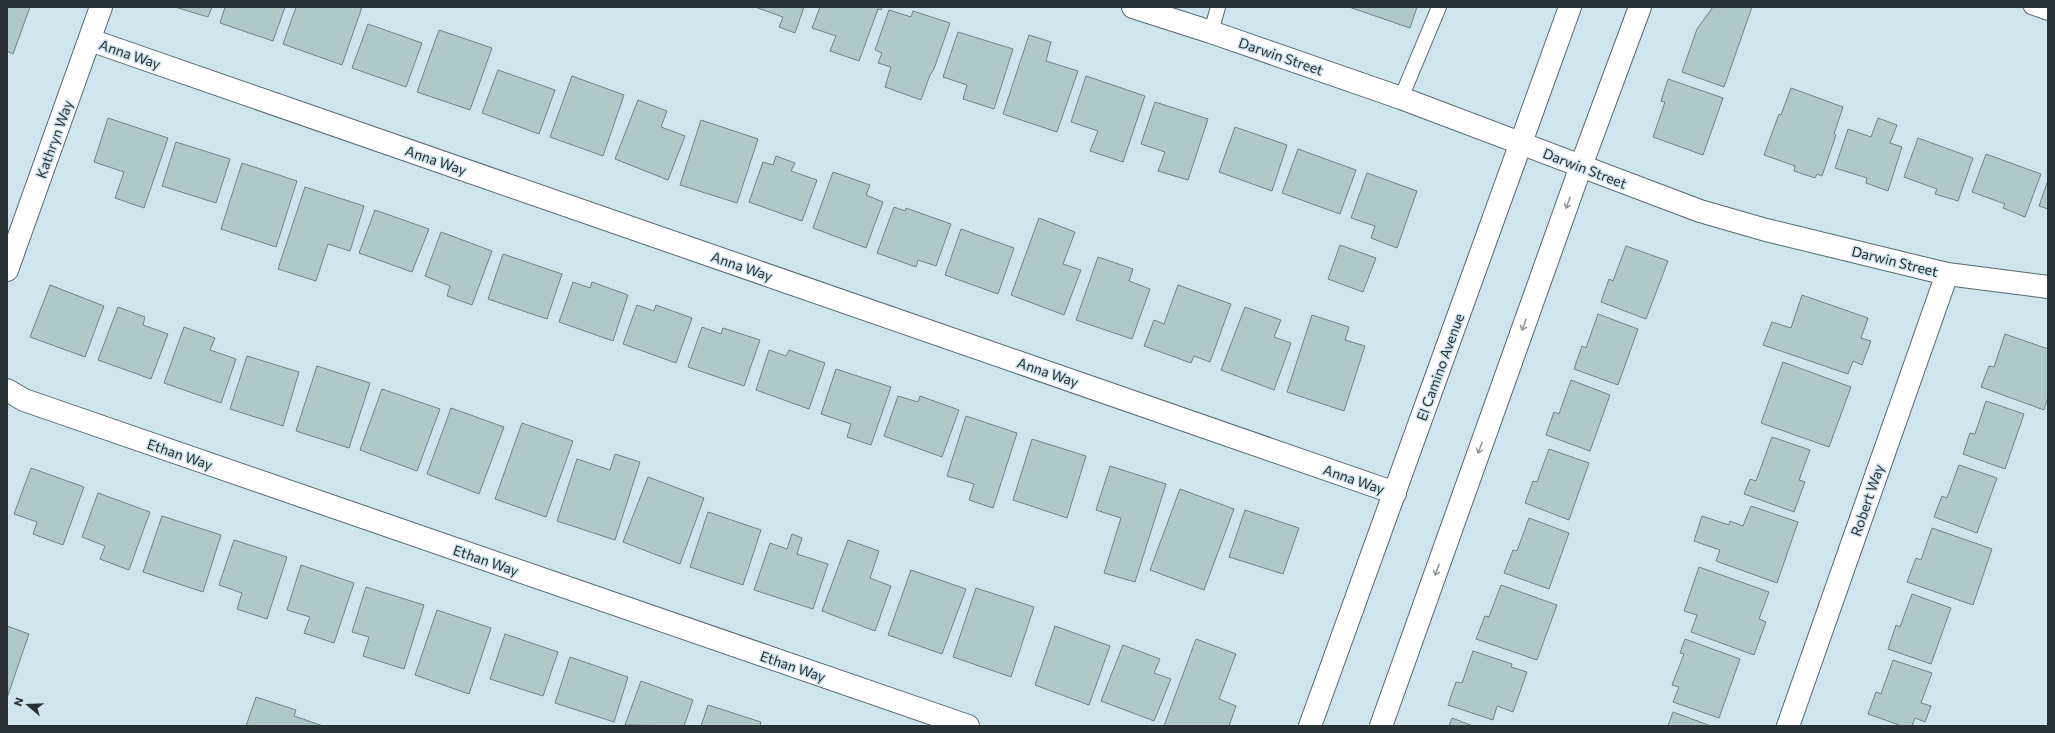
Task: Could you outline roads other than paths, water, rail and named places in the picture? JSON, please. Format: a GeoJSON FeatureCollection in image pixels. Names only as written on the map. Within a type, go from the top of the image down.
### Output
{"type":"FeatureCollection","features":[{"type":"Feature","properties":{"kind":"street","name":"Kathryn Way"},"geometry":{"type":"LineString","coordinates":[[7,270],[101,7]]}},
{"type":"Feature","properties":{"kind":"street","name":"Darwin Street"},"geometry":{"type":"LineString","coordinates":[[1133,7],[1211,32],[1401,98],[1700,211],[1766,230],[1947,274],[2048,286]]}},
{"type":"Feature","properties":{"kind":"street","name":"El Camino Avenue"},"geometry":{"type":"LineString","coordinates":[[1310,726],[1570,7]]}},
{"type":"Feature","properties":{"kind":"street"},"geometry":{"type":"LineString","coordinates":[[1381,726],[1581,166],[1640,7]]}},
{"type":"Feature","properties":{"kind":"street","name":"Anna Way"},"geometry":{"type":"LineString","coordinates":[[90,40],[1395,493]]}},
{"type":"Feature","properties":{"kind":"street","name":"Robert Way"},"geometry":{"type":"LineString","coordinates":[[1788,726],[1947,274]]}},
{"type":"Feature","properties":{"kind":"street","name":"Ethan Way"},"geometry":{"type":"LineString","coordinates":[[7,390],[24,400],[968,726]]}},
{"type":"Feature","properties":{"kind":"lane"},"geometry":{"type":"LineString","coordinates":[[1211,32],[1218,7]]}},
{"type":"Feature","properties":{"kind":"lane"},"geometry":{"type":"LineString","coordinates":[[1401,98],[1439,7]]}},
{"type":"Feature","properties":{"kind":"lane"},"geometry":{"type":"LineString","coordinates":[[2031,7],[2048,13]]}}]}
